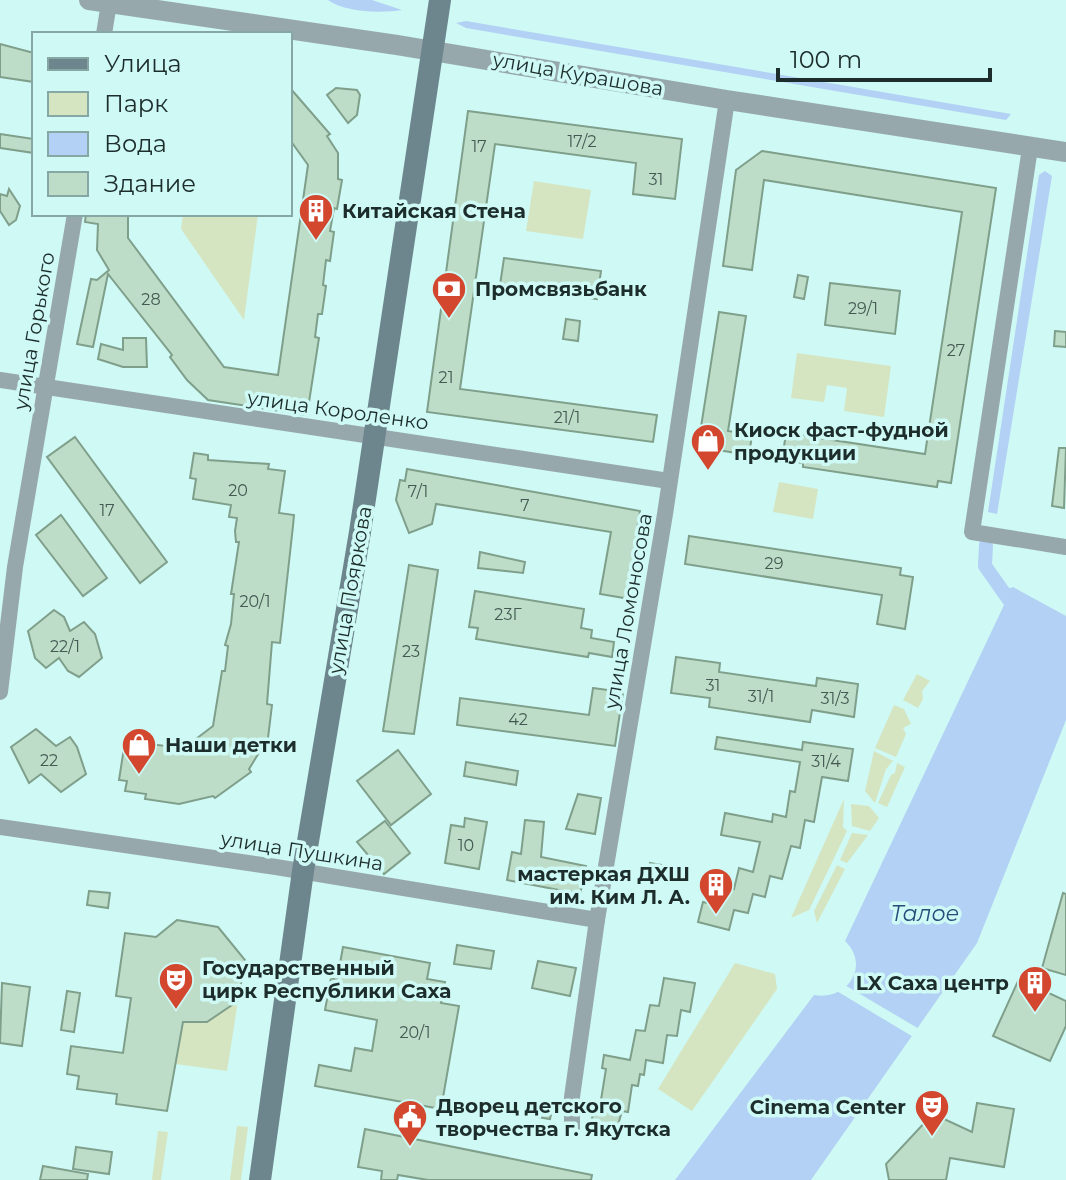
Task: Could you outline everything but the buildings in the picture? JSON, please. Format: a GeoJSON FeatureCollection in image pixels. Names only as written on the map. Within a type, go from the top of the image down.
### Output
{"type":"FeatureCollection","features":[{"type":"Feature","properties":{"kind":"main road","name":"улица Пояркова"},"geometry":{"type":"LineString","coordinates":[[260,1180],[303,871],[375,435],[440,0]]}},
{"type":"Feature","properties":{"kind":"street","name":"улица Курашова"},"geometry":{"type":"LineString","coordinates":[[99,1],[1066,152]]}},
{"type":"Feature","properties":{"kind":"street"},"geometry":{"type":"LineString","coordinates":[[99,1],[104,32]]}},
{"type":"Feature","properties":{"kind":"street","name":"улица Ломоносова"},"geometry":{"type":"LineString","coordinates":[[572,1128],[572,1097],[597,920],[727,100]]}},
{"type":"Feature","properties":{"kind":"street"},"geometry":{"type":"LineString","coordinates":[[1030,148],[972,532],[1066,547]]}},
{"type":"Feature","properties":{"kind":"street","name":"улица Горького"},"geometry":{"type":"LineString","coordinates":[[0,692],[10,601],[75,216]]}},
{"type":"Feature","properties":{"kind":"street","name":"улица Короленко"},"geometry":{"type":"LineString","coordinates":[[0,380],[669,481]]}},
{"type":"Feature","properties":{"kind":"street","name":"улица Пушкина"},"geometry":{"type":"LineString","coordinates":[[0,827],[303,871],[597,920]]}},
{"type":"Feature","properties":{"kind":"green space"},"geometry":{"type":"Polygon","coordinates":[[[534,181],[591,190],[583,239],[526,231],[534,181]]]}},
{"type":"Feature","properties":{"kind":"green space"},"geometry":{"type":"Polygon","coordinates":[[[183,216],[258,216],[244,320],[181,229],[183,216]]]}},
{"type":"Feature","properties":{"kind":"green space"},"geometry":{"type":"Polygon","coordinates":[[[797,353],[891,366],[884,417],[844,411],[847,388],[827,385],[824,402],[791,398],[797,353]]]}},
{"type":"Feature","properties":{"kind":"green space"},"geometry":{"type":"Polygon","coordinates":[[[779,482],[818,489],[813,519],[773,512],[779,482]]]}},
{"type":"Feature","properties":{"kind":"green space"},"geometry":{"type":"Polygon","coordinates":[[[917,674],[930,681],[922,691],[923,699],[918,708],[903,700],[917,674]]]}},
{"type":"Feature","properties":{"kind":"green space"},"geometry":{"type":"Polygon","coordinates":[[[894,705],[904,709],[911,724],[903,728],[906,734],[896,757],[875,748],[894,705]]]}},
{"type":"Feature","properties":{"kind":"green space"},"geometry":{"type":"Polygon","coordinates":[[[874,751],[893,761],[886,769],[875,803],[865,791],[874,751]]]}},
{"type":"Feature","properties":{"kind":"green space"},"geometry":{"type":"Polygon","coordinates":[[[897,763],[905,767],[887,807],[878,803],[891,775],[895,773],[897,763]]]}},
{"type":"Feature","properties":{"kind":"green space"},"geometry":{"type":"Polygon","coordinates":[[[844,799],[843,827],[847,831],[809,910],[791,918],[844,799]]]}},
{"type":"Feature","properties":{"kind":"green space"},"geometry":{"type":"Polygon","coordinates":[[[851,804],[869,806],[879,818],[870,831],[852,826],[851,804]]]}},
{"type":"Feature","properties":{"kind":"green space"},"geometry":{"type":"Polygon","coordinates":[[[852,833],[868,835],[847,863],[840,860],[852,833]]]}},
{"type":"Feature","properties":{"kind":"green space"},"geometry":{"type":"Polygon","coordinates":[[[837,865],[845,869],[817,923],[814,911],[837,865]]]}},
{"type":"Feature","properties":{"kind":"green space"},"geometry":{"type":"Polygon","coordinates":[[[735,963],[775,974],[777,989],[692,1111],[658,1089],[735,963]]]}},
{"type":"Feature","properties":{"kind":"green space"},"geometry":{"type":"Polygon","coordinates":[[[238,1001],[227,1071],[176,1064],[183,1022],[207,1022],[238,1001]]]}},
{"type":"Feature","properties":{"kind":"green space"},"geometry":{"type":"Polygon","coordinates":[[[237,1126],[248,1127],[241,1180],[230,1180],[237,1126]]]}},
{"type":"Feature","properties":{"kind":"green space"},"geometry":{"type":"Polygon","coordinates":[[[158,1131],[168,1132],[161,1180],[152,1180],[158,1131]]]}},
{"type":"Feature","properties":{"kind":"water"},"geometry":{"type":"Polygon","coordinates":[[[328,0],[372,0],[402,10],[354,10],[328,0]]]}},
{"type":"Feature","properties":{"kind":"water"},"geometry":{"type":"Polygon","coordinates":[[[466,21],[1011,114],[1006,120],[466,28],[456,23],[466,21]]]}},
{"type":"Feature","properties":{"kind":"water"},"geometry":{"type":"Polygon","coordinates":[[[1045,171],[1052,176],[997,514],[988,512],[1039,175],[1045,171]]]}},
{"type":"Feature","properties":{"kind":"water","name":"Талое"},"geometry":{"type":"Polygon","coordinates":[[[1013,587],[1066,616],[1066,720],[977,943],[811,1180],[675,1180],[814,995],[836,993],[852,980],[856,961],[845,941],[1005,603],[999,592],[1013,587]]]}},
{"type":"Feature","properties":{"kind":"pier"},"geometry":{"type":"Polygon","coordinates":[[[843,984],[921,1030],[915,1038],[835,990],[843,984]]]}},
{"type":"Feature","properties":{"kind":"waterway"},"geometry":{"type":"LineString","coordinates":[[986,545],[985,566],[1014,607]]}},
{"type":"Feature","properties":{"kind":"place","name":"Китайская Стена"},"geometry":{"type":"Point","coordinates":[316,242]}},
{"type":"Feature","properties":{"kind":"place","name":"Промсвязьбанк"},"geometry":{"type":"Point","coordinates":[449,320]}},
{"type":"Feature","properties":{"kind":"place","name":"Киоск фаст-фудной продукции"},"geometry":{"type":"Point","coordinates":[708,472]}},
{"type":"Feature","properties":{"kind":"place","name":"Наши детки"},"geometry":{"type":"Point","coordinates":[139,776]}},
{"type":"Feature","properties":{"kind":"place","name":"мастеркая ДХШ им. Ким Л. А."},"geometry":{"type":"Point","coordinates":[716,916]}},
{"type":"Feature","properties":{"kind":"place","name":"Государственный цирк Республики Саха"},"geometry":{"type":"Point","coordinates":[176,1011]}},
{"type":"Feature","properties":{"kind":"place","name":"LX Саха центр"},"geometry":{"type":"Point","coordinates":[1035,1014]}},
{"type":"Feature","properties":{"kind":"place","name":"Cinema Center"},"geometry":{"type":"Point","coordinates":[932,1138]}},
{"type":"Feature","properties":{"kind":"place","name":"Дворец детского творчества г. Якутска"},"geometry":{"type":"Point","coordinates":[410,1148]}}]}
